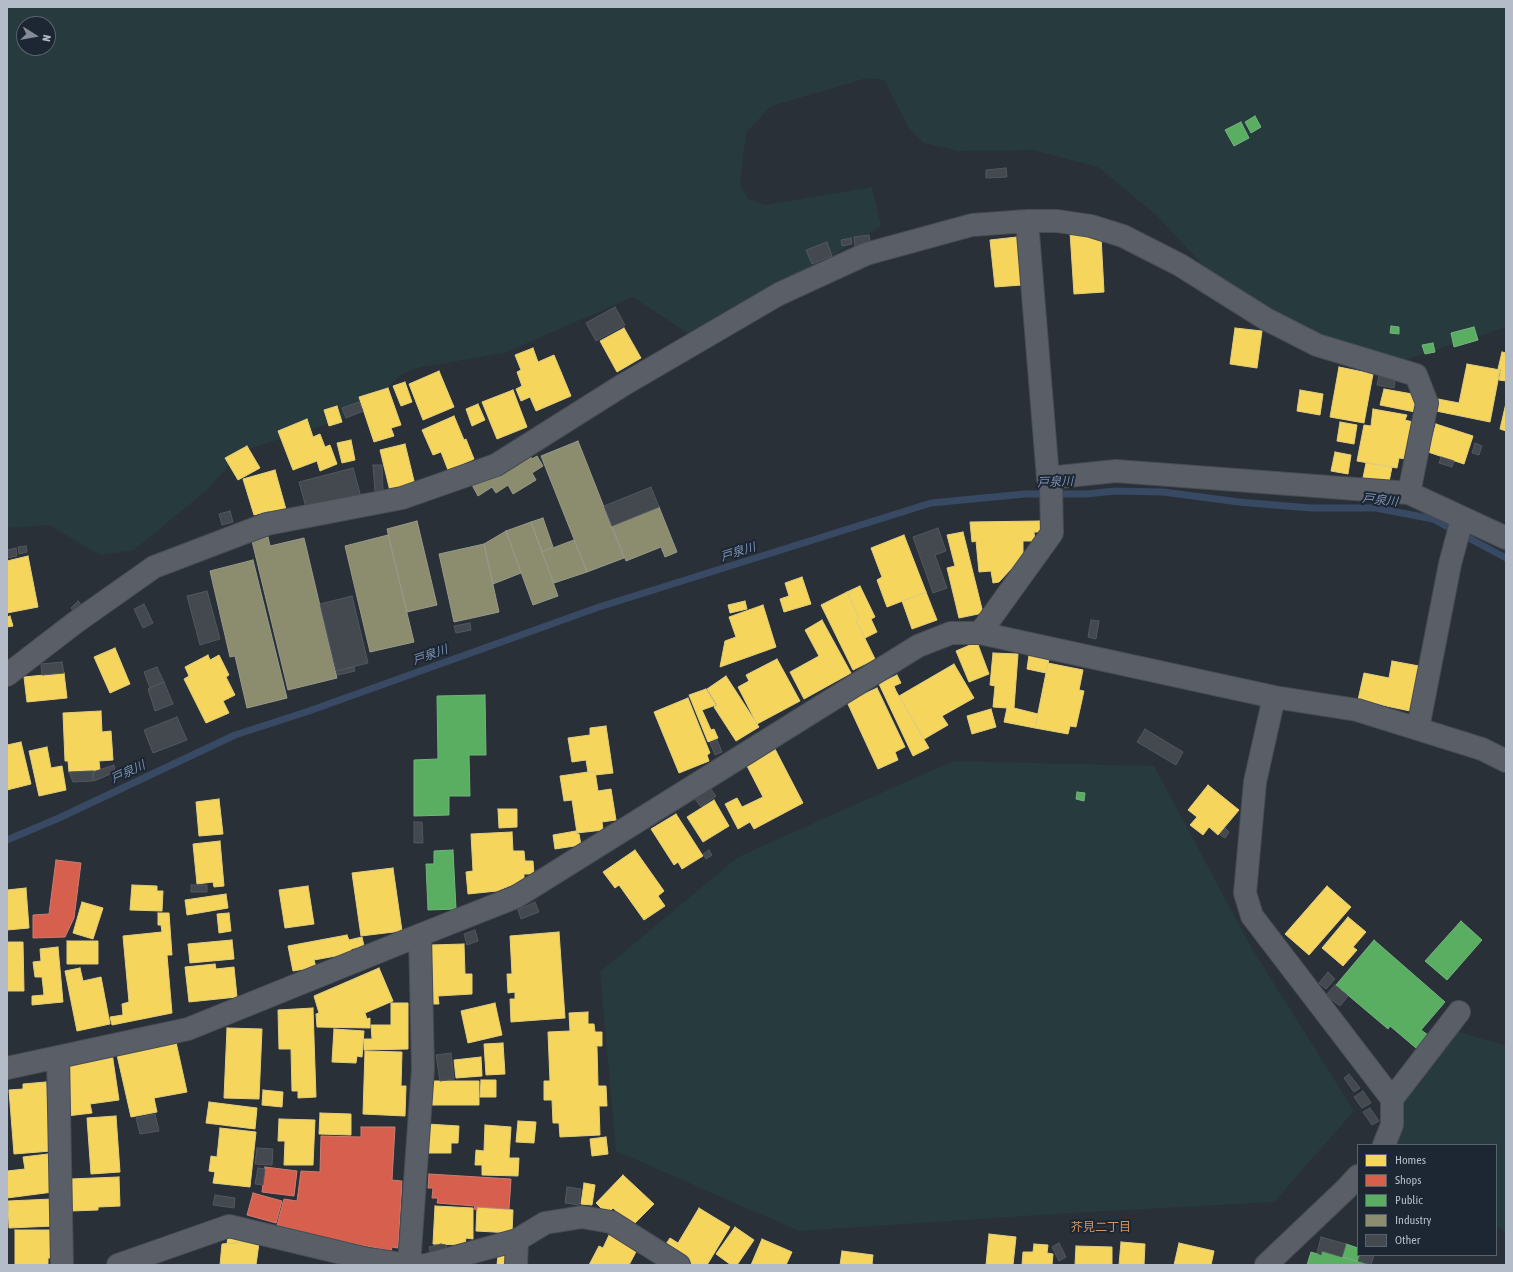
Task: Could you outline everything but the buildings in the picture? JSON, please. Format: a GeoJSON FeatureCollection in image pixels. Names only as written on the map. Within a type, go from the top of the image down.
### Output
{"type":"FeatureCollection","features":[{"type":"Feature","properties":{"kind":"street"},"geometry":{"type":"LineString","coordinates":[[980,633],[1052,533],[1052,510],[1027,221]]}},
{"type":"Feature","properties":{"kind":"street"},"geometry":{"type":"LineString","coordinates":[[7,675],[76,622],[154,567],[267,524],[402,498],[496,465],[623,385],[779,294],[866,254],[972,225],[1027,221],[1057,221],[1091,226],[1123,236],[1180,265],[1266,319],[1317,345],[1416,375],[1427,403],[1409,493]]}},
{"type":"Feature","properties":{"kind":"street"},"geometry":{"type":"LineString","coordinates":[[1049,483],[1116,471],[1409,493],[1462,519],[1506,538]]}},
{"type":"Feature","properties":{"kind":"street"},"geometry":{"type":"LineString","coordinates":[[1418,728],[1450,564],[1462,519]]}},
{"type":"Feature","properties":{"kind":"street"},"geometry":{"type":"LineString","coordinates":[[7,1068],[188,1029],[516,897],[918,646],[951,633],[980,633],[1274,697],[1358,710],[1482,749],[1506,761]]}},
{"type":"Feature","properties":{"kind":"street"},"geometry":{"type":"LineString","coordinates":[[1274,697],[1255,782],[1245,893],[1252,916],[1392,1099],[1392,1125],[1384,1144]]}},
{"type":"Feature","properties":{"kind":"street"},"geometry":{"type":"LineString","coordinates":[[409,1265],[423,1069],[420,935]]}},
{"type":"Feature","properties":{"kind":"street"},"geometry":{"type":"LineString","coordinates":[[1392,1099],[1459,1012]]}},
{"type":"Feature","properties":{"kind":"street"},"geometry":{"type":"LineString","coordinates":[[58,1057],[62,1265]]}},
{"type":"Feature","properties":{"kind":"street"},"geometry":{"type":"LineString","coordinates":[[1266,1265],[1357,1177]]}},
{"type":"Feature","properties":{"kind":"street"},"geometry":{"type":"LineString","coordinates":[[426,1265],[517,1240],[545,1223],[582,1216],[611,1222],[679,1265]]}},
{"type":"Feature","properties":{"kind":"street"},"geometry":{"type":"LineString","coordinates":[[118,1265],[229,1226],[367,1259],[409,1265],[421,1265]]}},
{"type":"Feature","properties":{"kind":"street"},"geometry":{"type":"LineString","coordinates":[[516,1265],[517,1240]]}},
{"type":"Feature","properties":{"kind":"green space"},"geometry":{"type":"Polygon","coordinates":[[[7,7],[1506,7],[1506,327],[1399,362],[1314,347],[1220,283],[1156,215],[1098,167],[1033,150],[959,151],[924,143],[909,128],[884,80],[867,78],[771,106],[746,133],[740,184],[748,199],[765,205],[872,187],[881,226],[695,338],[633,297],[504,353],[417,368],[400,375],[362,413],[242,451],[207,490],[134,550],[100,555],[49,525],[7,528],[7,7]]]}},
{"type":"Feature","properties":{"kind":"green space"},"geometry":{"type":"Polygon","coordinates":[[[953,761],[1154,766],[1251,947],[1354,1111],[1274,1202],[1070,1213],[799,1231],[616,1151],[600,972],[738,857],[953,761]]]}},
{"type":"Feature","properties":{"kind":"green space"},"geometry":{"type":"Polygon","coordinates":[[[1456,1031],[1506,1046],[1506,1232],[1497,1227],[1497,1144],[1375,1144],[1456,1031]]]}},
{"type":"Feature","properties":{"kind":"waterway","name":"戸泉川"},"geometry":{"type":"LineString","coordinates":[[7,840],[59,818],[235,735],[309,711],[599,607],[931,503],[1025,494],[1086,494],[1115,491],[1163,492],[1239,502],[1311,508],[1376,508],[1433,519],[1506,558]]}},
{"type":"Feature","properties":{"kind":"district","name":"芥見二丁目"},"geometry":{"type":"Point","coordinates":[1101,1227]}}]}
